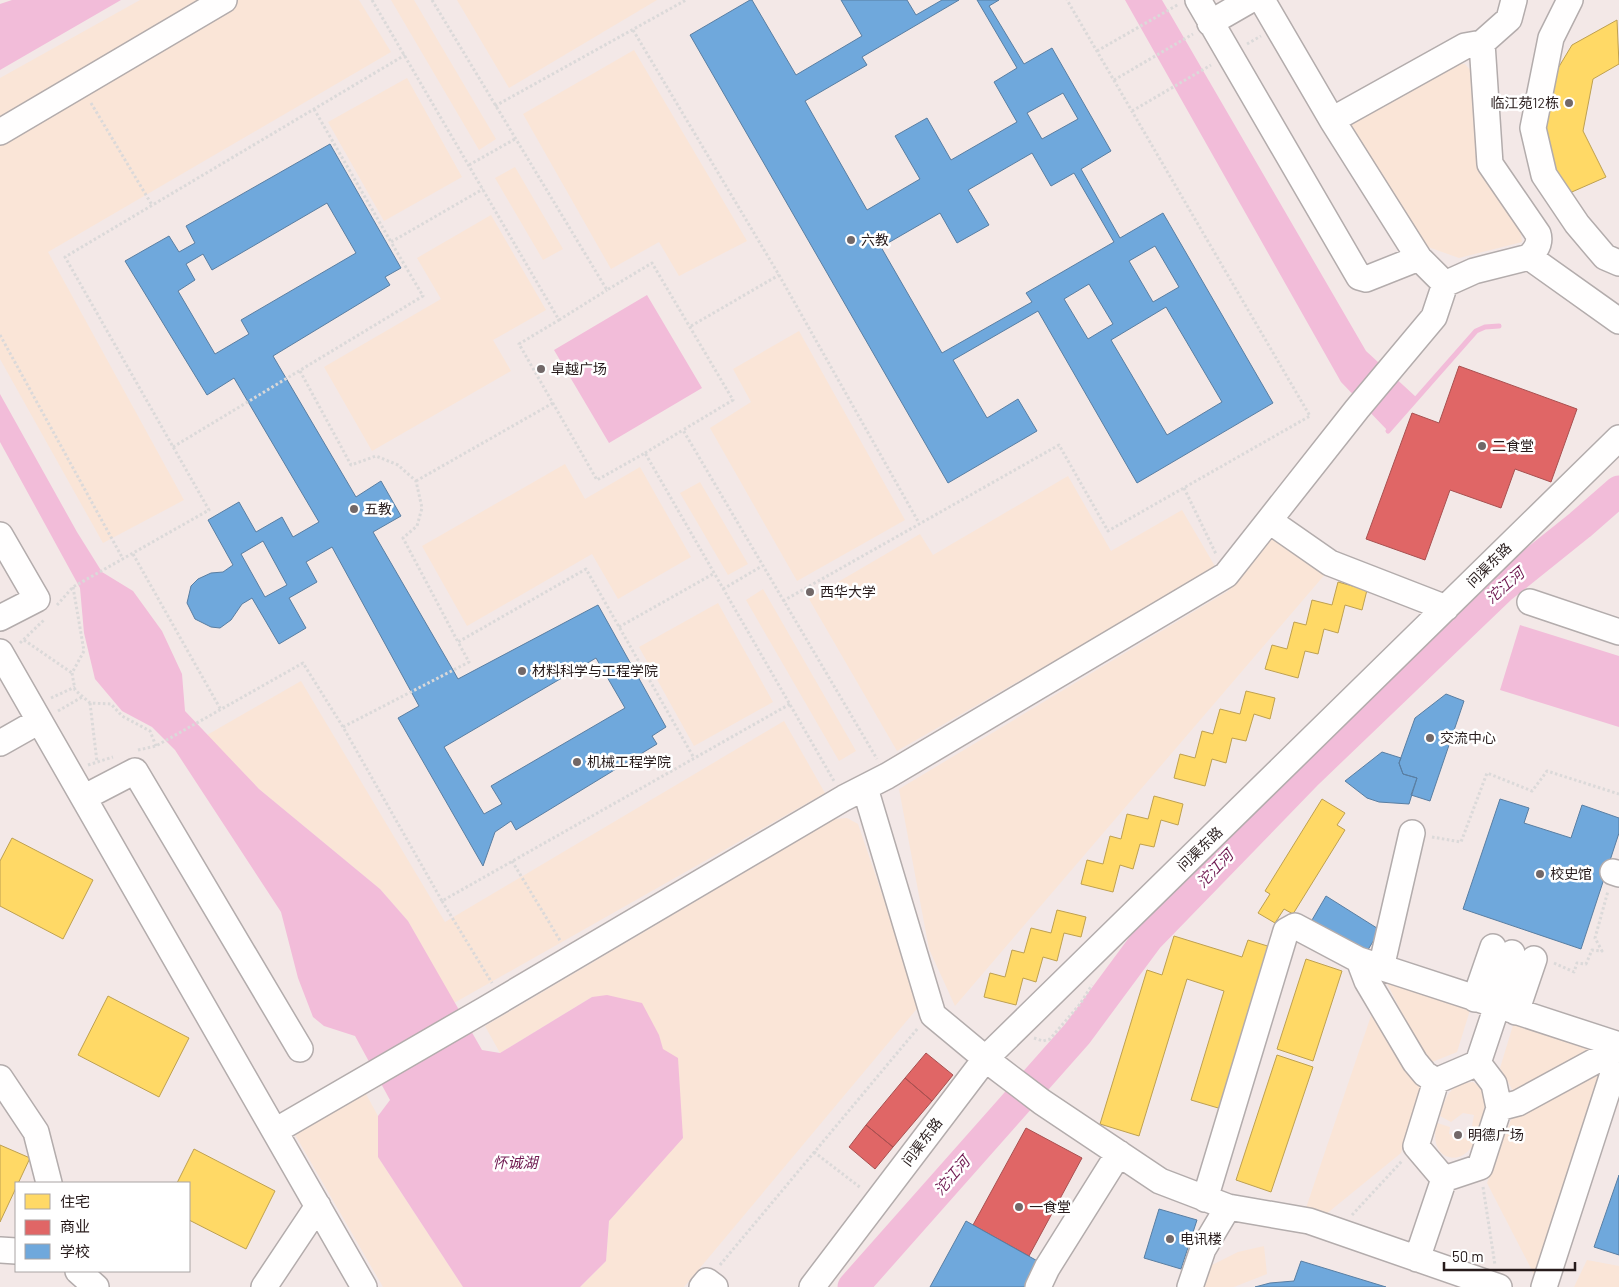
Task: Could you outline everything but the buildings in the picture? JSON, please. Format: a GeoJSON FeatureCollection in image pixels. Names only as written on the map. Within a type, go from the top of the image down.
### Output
{"type":"FeatureCollection","features":[{"type":"Feature","properties":{"kind":"street"},"geometry":{"type":"LineString","coordinates":[[0,132],[224,0]]}},
{"type":"Feature","properties":{"kind":"street"},"geometry":{"type":"LineString","coordinates":[[1201,29],[1250,0]]}},
{"type":"Feature","properties":{"kind":"street"},"geometry":{"type":"LineString","coordinates":[[1262,0],[1332,120],[1419,258],[1445,284]]}},
{"type":"Feature","properties":{"kind":"street"},"geometry":{"type":"LineString","coordinates":[[1332,120],[1465,46],[1482,43],[1509,19],[1514,0]]}},
{"type":"Feature","properties":{"kind":"street"},"geometry":{"type":"LineString","coordinates":[[1570,0],[1551,38],[1533,128],[1544,175],[1577,224],[1605,257],[1619,263]]}},
{"type":"Feature","properties":{"kind":"street"},"geometry":{"type":"LineString","coordinates":[[1187,3],[1201,29],[1359,277],[1366,279],[1419,258]]}},
{"type":"Feature","properties":{"kind":"street"},"geometry":{"type":"LineString","coordinates":[[275,1131],[836,803],[865,788],[1226,575],[1357,409],[1434,317],[1445,284],[1474,271],[1529,257],[1537,248],[1540,238],[1538,234],[1490,164],[1482,43]]}},
{"type":"Feature","properties":{"kind":"street"},"geometry":{"type":"LineString","coordinates":[[1529,257],[1619,321]]}},
{"type":"Feature","properties":{"kind":"street","name":"问渠东路"},"geometry":{"type":"LineString","coordinates":[[812,1287],[989,1061],[1619,438]]}},
{"type":"Feature","properties":{"kind":"street"},"geometry":{"type":"LineString","coordinates":[[1274,524],[1330,563],[1446,608]]}},
{"type":"Feature","properties":{"kind":"street"},"geometry":{"type":"LineString","coordinates":[[0,535],[37,599],[0,618]]}},
{"type":"Feature","properties":{"kind":"street"},"geometry":{"type":"LineString","coordinates":[[1530,602],[1619,632]]}},
{"type":"Feature","properties":{"kind":"street"},"geometry":{"type":"LineString","coordinates":[[0,652],[44,709],[85,797],[364,1287]]}},
{"type":"Feature","properties":{"kind":"street"},"geometry":{"type":"LineString","coordinates":[[0,725],[44,709]]}},
{"type":"Feature","properties":{"kind":"street"},"geometry":{"type":"LineString","coordinates":[[0,743],[44,709]]}},
{"type":"Feature","properties":{"kind":"street"},"geometry":{"type":"LineString","coordinates":[[85,797],[135,771],[300,1049]]}},
{"type":"Feature","properties":{"kind":"street"},"geometry":{"type":"LineString","coordinates":[[865,788],[933,1015],[989,1061],[1042,1102],[1160,1181],[1228,1207],[1309,1221],[1499,1287]]}},
{"type":"Feature","properties":{"kind":"street"},"geometry":{"type":"LineString","coordinates":[[1412,833],[1370,964],[1367,981],[1415,1062],[1425,1074],[1436,1081]]}},
{"type":"Feature","properties":{"kind":"street"},"geometry":{"type":"LineString","coordinates":[[1205,1199],[1286,931],[1295,926],[1370,964],[1619,1047]]}},
{"type":"Feature","properties":{"kind":"street"},"geometry":{"type":"LineString","coordinates":[[1496,1006],[1522,955]]}},
{"type":"Feature","properties":{"kind":"street"},"geometry":{"type":"LineString","coordinates":[[1444,1178],[1416,1146],[1436,1081],[1478,1063],[1496,1006],[1522,955]]}},
{"type":"Feature","properties":{"kind":"street"},"geometry":{"type":"LineString","coordinates":[[1499,1108],[1518,1103],[1619,1047]]}},
{"type":"Feature","properties":{"kind":"street"},"geometry":{"type":"LineString","coordinates":[[1544,1287],[1619,1055]]}},
{"type":"Feature","properties":{"kind":"street"},"geometry":{"type":"LineString","coordinates":[[1444,1178],[1480,1167],[1499,1108],[1494,1084],[1478,1063]]}},
{"type":"Feature","properties":{"kind":"street"},"geometry":{"type":"LineString","coordinates":[[0,1078],[36,1132],[49,1182]]}},
{"type":"Feature","properties":{"kind":"street"},"geometry":{"type":"LineString","coordinates":[[1038,1287],[1047,1268],[1119,1153]]}},
{"type":"Feature","properties":{"kind":"street"},"geometry":{"type":"LineString","coordinates":[[1417,1259],[1444,1178]]}},
{"type":"Feature","properties":{"kind":"street"},"geometry":{"type":"LineString","coordinates":[[264,1287],[318,1206]]}},
{"type":"Feature","properties":{"kind":"street"},"geometry":{"type":"LineString","coordinates":[[1190,1287],[1203,1249],[1228,1207]]}},
{"type":"Feature","properties":{"kind":"street"},"geometry":{"type":"LineString","coordinates":[[0,1250],[15,1251]]}},
{"type":"Feature","properties":{"kind":"street"},"geometry":{"type":"LineString","coordinates":[[79,1272],[96,1287]]}},
{"type":"Feature","properties":{"kind":"path"},"geometry":{"type":"LineString","coordinates":[[372,0],[559,320]]}},
{"type":"Feature","properties":{"kind":"path"},"geometry":{"type":"LineString","coordinates":[[432,0],[607,290]]}},
{"type":"Feature","properties":{"kind":"path"},"geometry":{"type":"LineString","coordinates":[[495,106],[686,0]]}},
{"type":"Feature","properties":{"kind":"path"},"geometry":{"type":"LineString","coordinates":[[784,601],[1059,445],[1108,531],[1310,416],[1067,0]]}},
{"type":"Feature","properties":{"kind":"path"},"geometry":{"type":"LineString","coordinates":[[1097,51],[1187,3]]}},
{"type":"Feature","properties":{"kind":"path"},"geometry":{"type":"LineString","coordinates":[[1114,80],[1201,29]]}},
{"type":"Feature","properties":{"kind":"path"},"geometry":{"type":"LineString","coordinates":[[633,30],[779,275],[919,523]]}},
{"type":"Feature","properties":{"kind":"path"},"geometry":{"type":"LineString","coordinates":[[405,55],[65,257],[209,510],[73,587],[84,651],[72,674],[75,687],[82,697],[90,703],[111,704],[122,716],[150,731],[156,746],[303,663],[343,727],[442,901],[495,988]]}},
{"type":"Feature","properties":{"kind":"path"},"geometry":{"type":"LineString","coordinates":[[1132,111],[1210,66]]}},
{"type":"Feature","properties":{"kind":"path"},"geometry":{"type":"LineString","coordinates":[[87,97],[152,205]]}},
{"type":"Feature","properties":{"kind":"path"},"geometry":{"type":"LineString","coordinates":[[173,447],[423,296],[314,109]]}},
{"type":"Feature","properties":{"kind":"path"},"geometry":{"type":"LineString","coordinates":[[469,165],[515,138]]}},
{"type":"Feature","properties":{"kind":"path"},"geometry":{"type":"LineString","coordinates":[[391,242],[483,190]]}},
{"type":"Feature","properties":{"kind":"path"},"geometry":{"type":"LineString","coordinates":[[652,263],[691,326],[733,400],[597,480],[520,344],[559,320],[652,263]]}},
{"type":"Feature","properties":{"kind":"path"},"geometry":{"type":"LineString","coordinates":[[691,326],[779,275]]}},
{"type":"Feature","properties":{"kind":"path"},"geometry":{"type":"LineString","coordinates":[[0,336],[123,559]]}},
{"type":"Feature","properties":{"kind":"path"},"geometry":{"type":"LineString","coordinates":[[300,371],[352,465],[376,456],[398,465],[416,481],[422,508],[417,526],[403,538],[469,662],[343,727]]}},
{"type":"Feature","properties":{"kind":"path"},"geometry":{"type":"LineString","coordinates":[[416,481],[553,403]]}},
{"type":"Feature","properties":{"kind":"path"},"geometry":{"type":"LineString","coordinates":[[683,430],[880,764]]}},
{"type":"Feature","properties":{"kind":"path"},"geometry":{"type":"LineString","coordinates":[[645,453],[839,790]]}},
{"type":"Feature","properties":{"kind":"path"},"geometry":{"type":"LineString","coordinates":[[1184,488],[1226,575]]}},
{"type":"Feature","properties":{"kind":"path"},"geometry":{"type":"LineString","coordinates":[[133,554],[221,710]]}},
{"type":"Feature","properties":{"kind":"path"},"geometry":{"type":"LineString","coordinates":[[1494,561],[1530,602]]}},
{"type":"Feature","properties":{"kind":"path"},"geometry":{"type":"LineString","coordinates":[[723,589],[762,566]]}},
{"type":"Feature","properties":{"kind":"path"},"geometry":{"type":"LineString","coordinates":[[458,642],[586,569],[694,758]]}},
{"type":"Feature","properties":{"kind":"path"},"geometry":{"type":"LineString","coordinates":[[619,627],[714,574]]}},
{"type":"Feature","properties":{"kind":"path"},"geometry":{"type":"LineString","coordinates":[[24,640],[72,674]]}},
{"type":"Feature","properties":{"kind":"path"},"geometry":{"type":"LineString","coordinates":[[44,709],[75,687]]}},
{"type":"Feature","properties":{"kind":"path"},"geometry":{"type":"LineString","coordinates":[[44,709],[82,697]]}},
{"type":"Feature","properties":{"kind":"path"},"geometry":{"type":"LineString","coordinates":[[90,703],[96,762]]}},
{"type":"Feature","properties":{"kind":"path"},"geometry":{"type":"LineString","coordinates":[[442,901],[790,704]]}},
{"type":"Feature","properties":{"kind":"path"},"geometry":{"type":"LineString","coordinates":[[1412,833],[1461,842],[1487,773],[1532,791],[1547,771],[1619,794]]}},
{"type":"Feature","properties":{"kind":"path"},"geometry":{"type":"LineString","coordinates":[[512,861],[564,948]]}},
{"type":"Feature","properties":{"kind":"path"},"geometry":{"type":"LineString","coordinates":[[1522,955],[1574,972],[1577,963],[1586,964],[1592,950],[1602,951],[1595,938],[1616,873]]}},
{"type":"Feature","properties":{"kind":"path"},"geometry":{"type":"LineString","coordinates":[[708,1285],[914,1031],[933,1015]]}},
{"type":"Feature","properties":{"kind":"path"},"geometry":{"type":"LineString","coordinates":[[1337,1231],[1416,1146]]}},
{"type":"Feature","properties":{"kind":"path"},"geometry":{"type":"LineString","coordinates":[[814,1152],[878,1201]]}},
{"type":"Feature","properties":{"kind":"path"},"geometry":{"type":"LineString","coordinates":[[1480,1167],[1499,1287]]}},
{"type":"Feature","properties":{"kind":"shaded area","name":"西华大学"},"geometry":{"type":"Polygon","coordinates":[[[0,0],[1619,0],[1619,1287],[0,1287],[0,0]]]}},
{"type":"Feature","properties":{"kind":"shaded area"},"geometry":{"type":"Polygon","coordinates":[[[140,0],[359,0],[391,52],[48,252],[184,500],[103,543],[0,359],[0,78],[140,0]]]}},
{"type":"Feature","properties":{"kind":"shaded area"},"geometry":{"type":"Polygon","coordinates":[[[391,0],[414,0],[496,139],[479,150],[391,0]]]}},
{"type":"Feature","properties":{"kind":"shaded area"},"geometry":{"type":"Polygon","coordinates":[[[457,0],[657,0],[509,88],[457,0]]]}},
{"type":"Feature","properties":{"kind":"shaded area"},"geometry":{"type":"Polygon","coordinates":[[[634,50],[747,241],[679,276],[659,242],[611,269],[523,114],[634,50]]]}},
{"type":"Feature","properties":{"kind":"shaded area"},"geometry":{"type":"Polygon","coordinates":[[[1455,63],[1465,64],[1477,78],[1519,220],[1522,242],[1459,258],[1417,243],[1346,125],[1455,63]]]}},
{"type":"Feature","properties":{"kind":"shaded area"},"geometry":{"type":"Polygon","coordinates":[[[407,78],[462,177],[384,221],[328,122],[407,78]]]}},
{"type":"Feature","properties":{"kind":"shaded area"},"geometry":{"type":"Polygon","coordinates":[[[515,167],[563,249],[543,260],[495,178],[515,167]]]}},
{"type":"Feature","properties":{"kind":"shaded area"},"geometry":{"type":"Polygon","coordinates":[[[491,215],[546,310],[493,340],[511,371],[372,451],[324,367],[441,299],[417,258],[491,215]]]}},
{"type":"Feature","properties":{"kind":"shaded area"},"geometry":{"type":"Polygon","coordinates":[[[799,331],[905,520],[797,581],[710,428],[751,402],[733,369],[799,331]]]}},
{"type":"Feature","properties":{"kind":"shaded area"},"geometry":{"type":"Polygon","coordinates":[[[565,464],[585,499],[640,467],[691,557],[618,599],[592,554],[467,626],[422,546],[565,464]]]}},
{"type":"Feature","properties":{"kind":"shaded area"},"geometry":{"type":"Polygon","coordinates":[[[1068,476],[1111,551],[1182,510],[1216,568],[897,751],[809,599],[920,534],[933,555],[1068,476]]]}},
{"type":"Feature","properties":{"kind":"shaded area"},"geometry":{"type":"Polygon","coordinates":[[[700,482],[748,564],[728,575],[680,493],[700,482]]]}},
{"type":"Feature","properties":{"kind":"shaded area"},"geometry":{"type":"Polygon","coordinates":[[[1272,532],[1327,572],[955,1006],[929,949],[899,789],[1228,591],[1272,532]]]}},
{"type":"Feature","properties":{"kind":"shaded area"},"geometry":{"type":"Polygon","coordinates":[[[763,589],[856,751],[839,761],[746,600],[763,589]]]}},
{"type":"Feature","properties":{"kind":"shaded area"},"geometry":{"type":"Polygon","coordinates":[[[718,603],[773,702],[694,746],[639,647],[718,603]]]}},
{"type":"Feature","properties":{"kind":"shaded area"},"geometry":{"type":"Polygon","coordinates":[[[301,681],[445,922],[784,721],[825,793],[454,1003],[408,921],[380,889],[259,789],[207,735],[301,681]]]}},
{"type":"Feature","properties":{"kind":"shaded area"},"geometry":{"type":"Polygon","coordinates":[[[847,818],[858,824],[920,1005],[684,1287],[580,1287],[606,1261],[609,1221],[683,1137],[659,1035],[592,997],[500,1053],[485,1026],[835,819],[847,818]]]}},
{"type":"Feature","properties":{"kind":"shaded area"},"geometry":{"type":"Polygon","coordinates":[[[1384,977],[1471,1007],[1457,1052],[1427,1064],[1384,977]]]}},
{"type":"Feature","properties":{"kind":"shaded area"},"geometry":{"type":"Polygon","coordinates":[[[1375,1004],[1421,1088],[1401,1153],[1325,1215],[1306,1208],[1375,1004]]]}},
{"type":"Feature","properties":{"kind":"shaded area"},"geometry":{"type":"Polygon","coordinates":[[[1514,1022],[1596,1050],[1516,1096],[1500,1068],[1514,1022]]]}},
{"type":"Feature","properties":{"kind":"shaded area"},"geometry":{"type":"Polygon","coordinates":[[[1611,1062],[1537,1280],[1487,1183],[1512,1117],[1611,1062]]]}},
{"type":"Feature","properties":{"kind":"shaded area"},"geometry":{"type":"Polygon","coordinates":[[[1473,1082],[1481,1088],[1487,1098],[1479,1129],[1472,1126],[1474,1115],[1463,1113],[1451,1122],[1440,1116],[1444,1102],[1450,1092],[1459,1085],[1473,1082]]]}},
{"type":"Feature","properties":{"kind":"shaded area"},"geometry":{"type":"Polygon","coordinates":[[[366,1094],[378,1116],[378,1157],[463,1287],[383,1287],[294,1133],[366,1094]]]}},
{"type":"Feature","properties":{"kind":"shaded area"},"geometry":{"type":"Polygon","coordinates":[[[1437,1123],[1450,1127],[1449,1134],[1467,1139],[1469,1133],[1478,1135],[1472,1147],[1465,1154],[1448,1157],[1437,1146],[1435,1136],[1437,1123]]]}},
{"type":"Feature","properties":{"kind":"shaded area"},"geometry":{"type":"Polygon","coordinates":[[[1264,1246],[1267,1274],[1234,1287],[1201,1287],[1208,1267],[1238,1252],[1264,1246]]]}},
{"type":"Feature","properties":{"kind":"shaded area"},"geometry":{"type":"Polygon","coordinates":[[[1587,1260],[1619,1266],[1619,1287],[1574,1287],[1587,1260]]]}},
{"type":"Feature","properties":{"kind":"water"},"geometry":{"type":"Polygon","coordinates":[[[12,0],[121,0],[0,70],[0,4],[12,0]]]}},
{"type":"Feature","properties":{"kind":"water"},"geometry":{"type":"Polygon","coordinates":[[[1125,0],[1162,0],[1366,351],[1416,397],[1388,431],[1341,382],[1125,0]]]}},
{"type":"Feature","properties":{"kind":"water"},"geometry":{"type":"Polygon","coordinates":[[[647,295],[702,388],[609,443],[554,350],[647,295]]]}},
{"type":"Feature","properties":{"kind":"water","name":"怀诚湖"},"geometry":{"type":"Polygon","coordinates":[[[0,394],[77,532],[102,572],[133,591],[162,631],[182,674],[185,711],[259,789],[380,889],[408,921],[482,1050],[500,1053],[592,997],[607,995],[642,1003],[659,1035],[663,1049],[678,1058],[683,1138],[609,1221],[606,1261],[580,1287],[463,1287],[378,1157],[378,1116],[390,1100],[355,1036],[324,1026],[313,1017],[298,978],[281,912],[175,750],[152,727],[122,711],[95,679],[84,633],[80,588],[0,442],[0,394]]]}},
{"type":"Feature","properties":{"kind":"water"},"geometry":{"type":"Polygon","coordinates":[[[1520,625],[1619,656],[1619,727],[1500,690],[1520,625]]]}},
{"type":"Feature","properties":{"kind":"waterway"},"geometry":{"type":"LineString","coordinates":[[1388,431],[1476,331],[1485,327],[1499,326]]}},
{"type":"Feature","properties":{"kind":"waterway","name":"沱江河"},"geometry":{"type":"LineString","coordinates":[[853,1287],[1077,1034],[1148,938],[1308,773],[1500,589],[1619,491]]}},
{"type":"Feature","properties":{"kind":"place","name":"临江苑12栋"},"geometry":{"type":"Point","coordinates":[1569,103]}},
{"type":"Feature","properties":{"kind":"place","name":"六教"},"geometry":{"type":"Point","coordinates":[851,240]}},
{"type":"Feature","properties":{"kind":"place","name":"卓越广场"},"geometry":{"type":"Point","coordinates":[541,369]}},
{"type":"Feature","properties":{"kind":"place","name":"二食堂"},"geometry":{"type":"Point","coordinates":[1482,446]}},
{"type":"Feature","properties":{"kind":"place","name":"五教"},"geometry":{"type":"Point","coordinates":[354,509]}},
{"type":"Feature","properties":{"kind":"place","name":"西华大学"},"geometry":{"type":"Point","coordinates":[810,592]}},
{"type":"Feature","properties":{"kind":"place","name":"材料科学与工程学院"},"geometry":{"type":"Point","coordinates":[522,671]}},
{"type":"Feature","properties":{"kind":"place","name":"交流中心"},"geometry":{"type":"Point","coordinates":[1430,738]}},
{"type":"Feature","properties":{"kind":"place","name":"机械工程学院"},"geometry":{"type":"Point","coordinates":[577,762]}},
{"type":"Feature","properties":{"kind":"place","name":"校史馆"},"geometry":{"type":"Point","coordinates":[1540,874]}},
{"type":"Feature","properties":{"kind":"place","name":"明德广场"},"geometry":{"type":"Point","coordinates":[1458,1135]}},
{"type":"Feature","properties":{"kind":"place","name":"一食堂"},"geometry":{"type":"Point","coordinates":[1019,1207]}},
{"type":"Feature","properties":{"kind":"place","name":"电讯楼"},"geometry":{"type":"Point","coordinates":[1170,1239]}}]}
